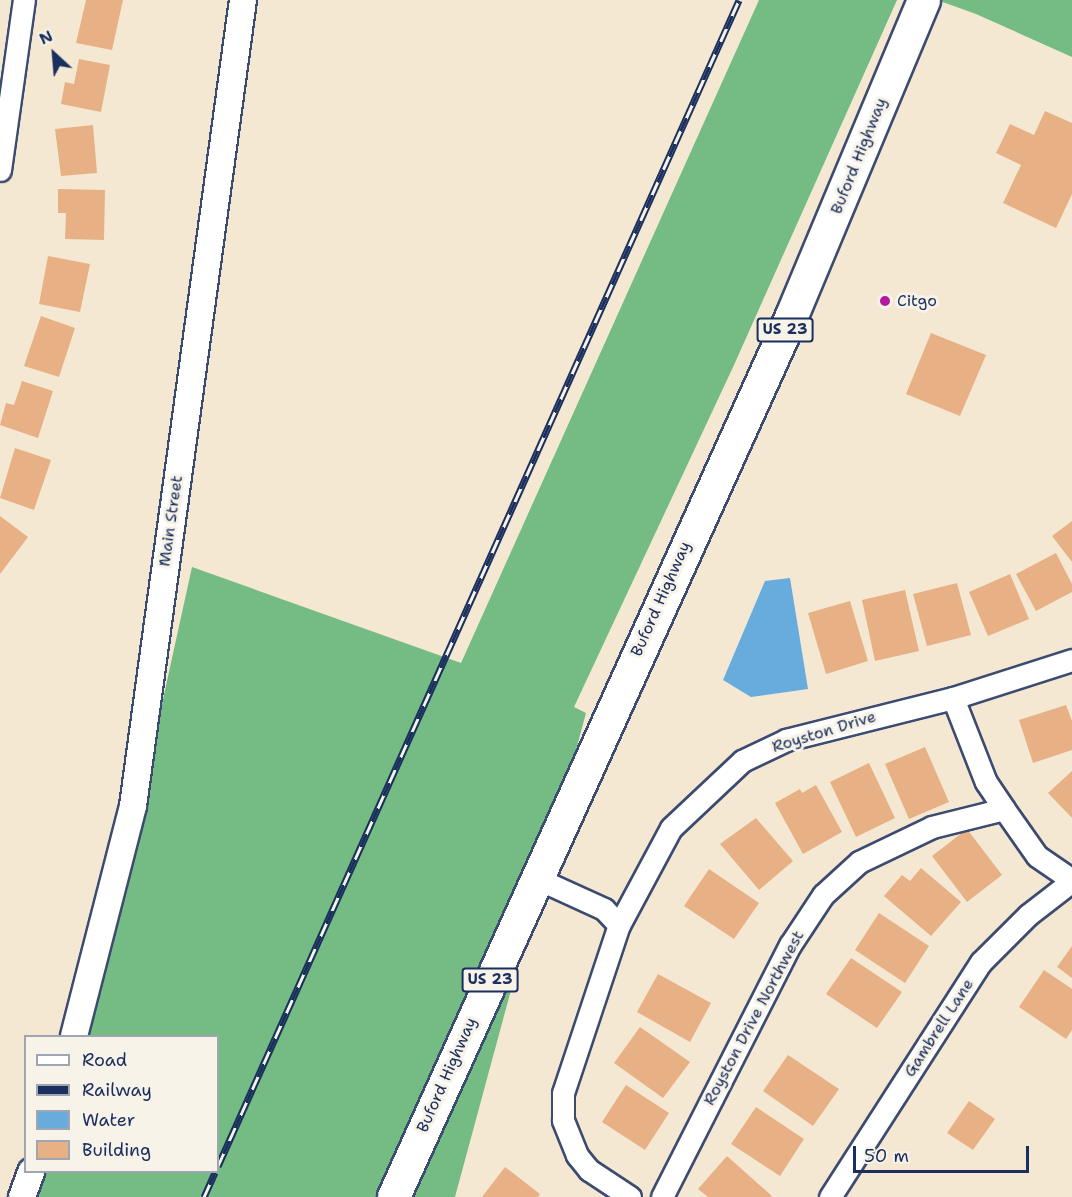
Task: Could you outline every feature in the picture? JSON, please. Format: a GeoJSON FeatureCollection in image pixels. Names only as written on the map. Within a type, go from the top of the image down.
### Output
{"type":"FeatureCollection","features":[{"type":"Feature","properties":{"kind":"main road","name":"Buford Highway"},"geometry":{"type":"LineString","coordinates":[[394,1197],[536,878],[792,316],[924,0]]}},
{"type":"Feature","properties":{"kind":"street"},"geometry":{"type":"LineString","coordinates":[[0,170],[16,35],[24,0]]}},
{"type":"Feature","properties":{"kind":"street","name":"Main Street"},"geometry":{"type":"LineString","coordinates":[[74,1035],[133,806],[243,0]]}},
{"type":"Feature","properties":{"kind":"street","name":"Royston Drive"},"geometry":{"type":"LineString","coordinates":[[630,1197],[589,1170],[577,1155],[563,1120],[564,1090],[619,925],[671,828],[742,760],[786,740],[953,698],[1072,660]]}},
{"type":"Feature","properties":{"kind":"street"},"geometry":{"type":"LineString","coordinates":[[953,698],[986,782],[1037,856],[1072,880]]}},
{"type":"Feature","properties":{"kind":"street","name":"Royston Drive Northwest"},"geometry":{"type":"LineString","coordinates":[[662,1197],[790,945],[823,895],[870,857],[932,827],[1004,809]]}},
{"type":"Feature","properties":{"kind":"street"},"geometry":{"type":"LineString","coordinates":[[536,878],[604,909],[619,925]]}},
{"type":"Feature","properties":{"kind":"street","name":"Gambrell Lane"},"geometry":{"type":"LineString","coordinates":[[830,1197],[981,962],[1028,915],[1072,880]]}},
{"type":"Feature","properties":{"kind":"street"},"geometry":{"type":"LineString","coordinates":[[22,1197],[31,1173]]}},
{"type":"Feature","properties":{"kind":"green space"},"geometry":{"type":"Polygon","coordinates":[[[759,0],[897,0],[734,365],[574,707],[586,713],[455,1197],[20,1197],[29,1173],[219,1173],[219,1035],[73,1035],[133,836],[192,567],[461,663],[759,0]]]}},
{"type":"Feature","properties":{"kind":"green space"},"geometry":{"type":"Polygon","coordinates":[[[937,0],[1072,0],[1072,57],[976,14],[937,0]]]}},
{"type":"Feature","properties":{"kind":"water"},"geometry":{"type":"Polygon","coordinates":[[[790,578],[808,689],[751,697],[723,680],[765,581],[790,578]]]}},
{"type":"Feature","properties":{"kind":"building"},"geometry":{"type":"Polygon","coordinates":[[[86,0],[123,0],[112,50],[76,43],[86,0]]]}},
{"type":"Feature","properties":{"kind":"building"},"geometry":{"type":"Polygon","coordinates":[[[79,59],[110,65],[101,112],[61,104],[65,82],[74,84],[79,59]]]}},
{"type":"Feature","properties":{"kind":"building"},"geometry":{"type":"Polygon","coordinates":[[[1045,111],[1072,123],[1072,194],[1056,228],[1003,203],[1021,165],[996,153],[1010,124],[1034,135],[1045,111]]]}},
{"type":"Feature","properties":{"kind":"building"},"geometry":{"type":"Polygon","coordinates":[[[93,125],[97,173],[61,176],[55,129],[93,125]]]}},
{"type":"Feature","properties":{"kind":"building"},"geometry":{"type":"Polygon","coordinates":[[[58,189],[105,190],[104,240],[65,239],[66,213],[58,213],[58,189]]]}},
{"type":"Feature","properties":{"kind":"building"},"geometry":{"type":"Polygon","coordinates":[[[48,256],[90,264],[80,312],[39,304],[48,256]]]}},
{"type":"Feature","properties":{"kind":"building"},"geometry":{"type":"Polygon","coordinates":[[[41,316],[75,328],[59,377],[24,366],[41,316]]]}},
{"type":"Feature","properties":{"kind":"building"},"geometry":{"type":"Polygon","coordinates":[[[931,333],[986,355],[960,416],[906,394],[931,333]]]}},
{"type":"Feature","properties":{"kind":"building"},"geometry":{"type":"Polygon","coordinates":[[[22,381],[53,391],[38,438],[0,425],[6,403],[14,405],[22,381]]]}},
{"type":"Feature","properties":{"kind":"building"},"geometry":{"type":"Polygon","coordinates":[[[15,448],[51,460],[34,510],[0,498],[15,448]]]}},
{"type":"Feature","properties":{"kind":"building"},"geometry":{"type":"Polygon","coordinates":[[[0,516],[28,537],[0,574],[0,516]]]}},
{"type":"Feature","properties":{"kind":"building"},"geometry":{"type":"Polygon","coordinates":[[[1072,521],[1072,562],[1052,536],[1072,521]]]}},
{"type":"Feature","properties":{"kind":"building"},"geometry":{"type":"Polygon","coordinates":[[[1056,553],[1072,584],[1072,592],[1036,611],[1016,574],[1056,553]]]}},
{"type":"Feature","properties":{"kind":"building"},"geometry":{"type":"Polygon","coordinates":[[[1010,574],[1029,619],[988,636],[969,592],[1010,574]]]}},
{"type":"Feature","properties":{"kind":"building"},"geometry":{"type":"Polygon","coordinates":[[[957,583],[971,635],[927,646],[913,594],[957,583]]]}},
{"type":"Feature","properties":{"kind":"building"},"geometry":{"type":"Polygon","coordinates":[[[905,590],[919,651],[875,661],[862,600],[905,590]]]}},
{"type":"Feature","properties":{"kind":"building"},"geometry":{"type":"Polygon","coordinates":[[[850,601],[868,661],[826,674],[808,613],[850,601]]]}},
{"type":"Feature","properties":{"kind":"building"},"geometry":{"type":"Polygon","coordinates":[[[1066,705],[1072,721],[1072,750],[1033,763],[1019,720],[1066,705]]]}},
{"type":"Feature","properties":{"kind":"building"},"geometry":{"type":"Polygon","coordinates":[[[925,747],[949,802],[909,819],[885,764],[925,747]]]}},
{"type":"Feature","properties":{"kind":"building"},"geometry":{"type":"Polygon","coordinates":[[[869,763],[895,818],[856,837],[830,782],[869,763]]]}},
{"type":"Feature","properties":{"kind":"building"},"geometry":{"type":"Polygon","coordinates":[[[1072,771],[1072,818],[1048,793],[1072,771]]]}},
{"type":"Feature","properties":{"kind":"building"},"geometry":{"type":"Polygon","coordinates":[[[816,785],[842,832],[803,854],[775,803],[800,789],[802,793],[816,785]]]}},
{"type":"Feature","properties":{"kind":"building"},"geometry":{"type":"Polygon","coordinates":[[[756,818],[793,861],[759,890],[720,844],[756,818]]]}},
{"type":"Feature","properties":{"kind":"building"},"geometry":{"type":"Polygon","coordinates":[[[967,829],[1002,875],[967,902],[932,856],[967,829]]]}},
{"type":"Feature","properties":{"kind":"building"},"geometry":{"type":"Polygon","coordinates":[[[921,868],[961,902],[931,936],[884,896],[902,875],[910,881],[921,868]]]}},
{"type":"Feature","properties":{"kind":"building"},"geometry":{"type":"Polygon","coordinates":[[[709,869],[759,903],[734,939],[684,906],[709,869]]]}},
{"type":"Feature","properties":{"kind":"building"},"geometry":{"type":"Polygon","coordinates":[[[879,913],[929,946],[905,983],[855,950],[879,913]]]}},
{"type":"Feature","properties":{"kind":"building"},"geometry":{"type":"Polygon","coordinates":[[[1072,946],[1072,978],[1057,967],[1072,946]]]}},
{"type":"Feature","properties":{"kind":"building"},"geometry":{"type":"Polygon","coordinates":[[[851,958],[902,992],[877,1028],[826,994],[851,958]]]}},
{"type":"Feature","properties":{"kind":"building"},"geometry":{"type":"Polygon","coordinates":[[[1044,970],[1072,989],[1072,1030],[1066,1039],[1019,1007],[1044,970]]]}},
{"type":"Feature","properties":{"kind":"building"},"geometry":{"type":"Polygon","coordinates":[[[658,974],[711,1003],[690,1042],[637,1012],[658,974]]]}},
{"type":"Feature","properties":{"kind":"building"},"geometry":{"type":"Polygon","coordinates":[[[640,1027],[690,1062],[663,1098],[614,1063],[640,1027]]]}},
{"type":"Feature","properties":{"kind":"building"},"geometry":{"type":"Polygon","coordinates":[[[788,1055],[839,1089],[813,1126],[763,1091],[788,1055]]]}},
{"type":"Feature","properties":{"kind":"building"},"geometry":{"type":"Polygon","coordinates":[[[626,1085],[669,1113],[645,1150],[602,1122],[626,1085]]]}},
{"type":"Feature","properties":{"kind":"building"},"geometry":{"type":"Polygon","coordinates":[[[969,1101],[995,1119],[973,1150],[947,1133],[969,1101]]]}},
{"type":"Feature","properties":{"kind":"building"},"geometry":{"type":"Polygon","coordinates":[[[756,1107],[804,1139],[780,1176],[731,1144],[756,1107]]]}},
{"type":"Feature","properties":{"kind":"building"},"geometry":{"type":"Polygon","coordinates":[[[727,1156],[772,1196],[708,1197],[698,1189],[727,1156]]]}},
{"type":"Feature","properties":{"kind":"building"},"geometry":{"type":"Polygon","coordinates":[[[505,1167],[540,1194],[538,1197],[482,1197],[505,1167]]]}},
{"type":"Feature","properties":{"kind":"railway"},"geometry":{"type":"LineString","coordinates":[[219,1164],[739,0]]}},
{"type":"Feature","properties":{"kind":"railway"},"geometry":{"type":"LineString","coordinates":[[204,1197],[215,1173]]}},
{"type":"Feature","properties":{"kind":"place","name":"Citgo"},"geometry":{"type":"Point","coordinates":[885,301]}}]}
